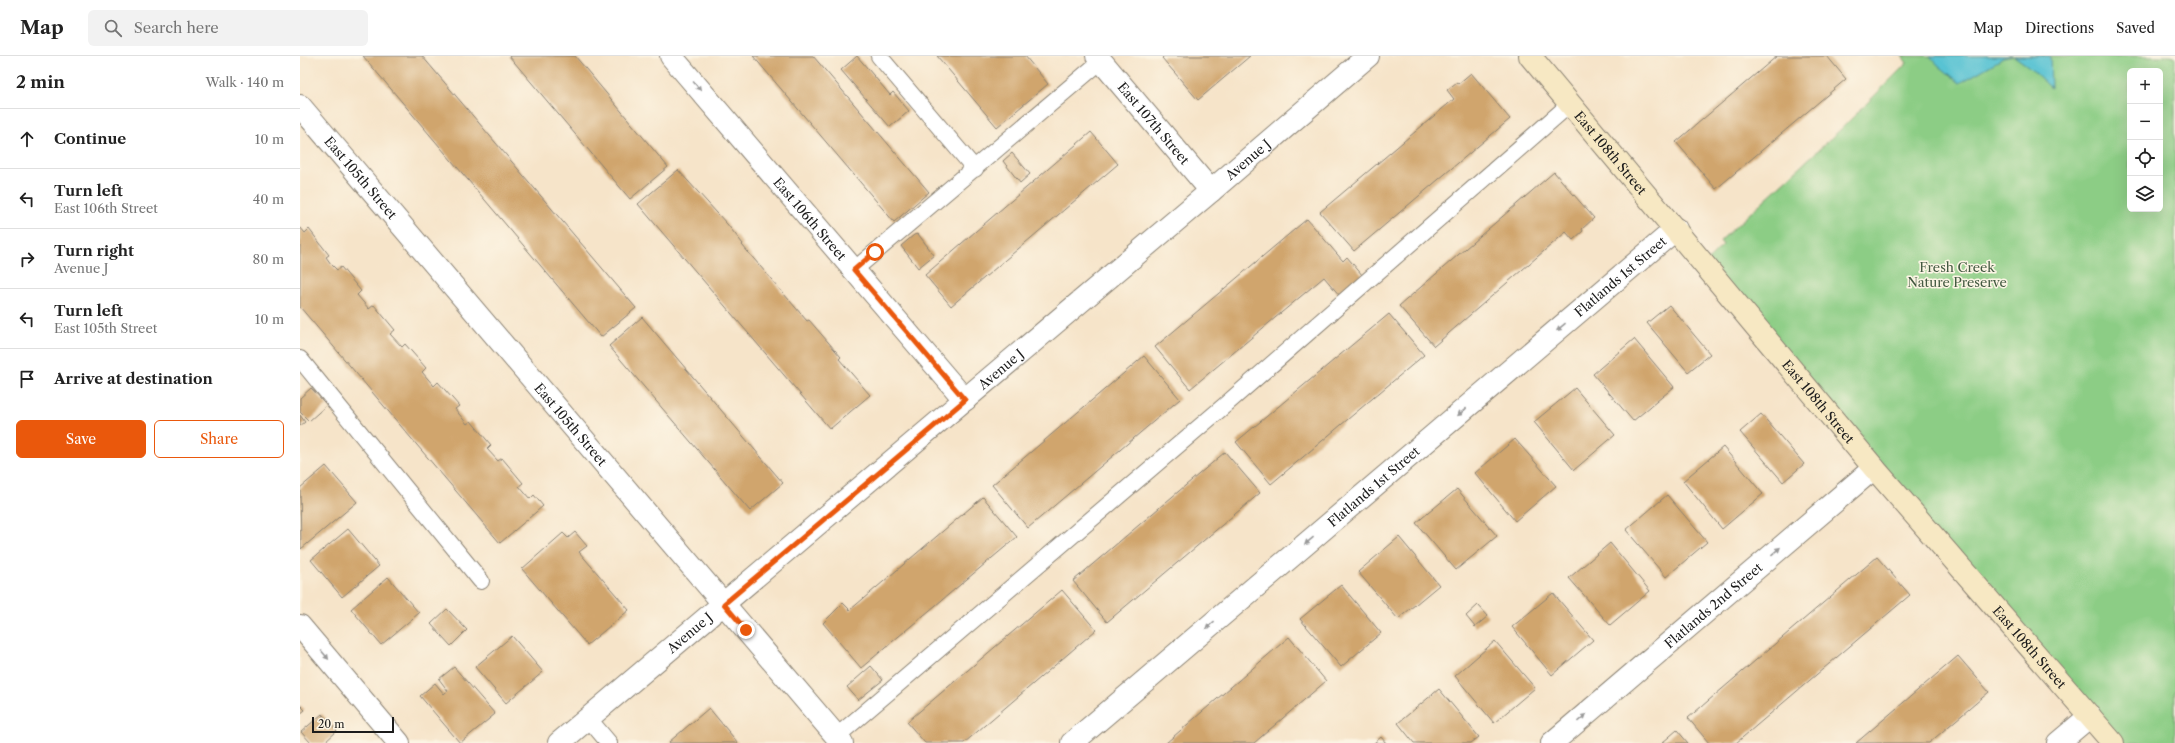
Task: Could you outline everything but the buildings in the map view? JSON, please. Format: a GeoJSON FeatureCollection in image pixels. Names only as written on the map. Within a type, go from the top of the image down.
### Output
{"type":"FeatureCollection","features":[{"type":"Feature","properties":{"kind":"street","name":"East 106th Street"},"geometry":{"type":"LineString","coordinates":[[671,56],[965,400]]}},
{"type":"Feature","properties":{"kind":"street","name":"Avenue J"},"geometry":{"type":"LineString","coordinates":[[559,743],[965,400],[1368,56]]}},
{"type":"Feature","properties":{"kind":"street","name":"East 108th Street"},"geometry":{"type":"LineString","coordinates":[[1530,56],[1874,468],[2113,743]]}},
{"type":"Feature","properties":{"kind":"street","name":"East 107th Street"},"geometry":{"type":"LineString","coordinates":[[1099,59],[1211,191]]}},
{"type":"Feature","properties":{"kind":"street","name":"East 105th Street"},"geometry":{"type":"LineString","coordinates":[[300,106],[839,740]]}},
{"type":"Feature","properties":{"kind":"street","name":"Flatlands 1st Street"},"geometry":{"type":"LineString","coordinates":[[1072,743],[1676,229]]}},
{"type":"Feature","properties":{"kind":"street","name":"Flatlands 2nd Street"},"geometry":{"type":"LineString","coordinates":[[1552,743],[1874,468]]}},
{"type":"Feature","properties":{"kind":"street"},"geometry":{"type":"LineString","coordinates":[[300,626],[399,743]]}},
{"type":"Feature","properties":{"kind":"street"},"geometry":{"type":"LineString","coordinates":[[2058,743],[2090,716]]}},
{"type":"Feature","properties":{"kind":"lane"},"geometry":{"type":"LineString","coordinates":[[878,56],[975,169]]}},
{"type":"Feature","properties":{"kind":"lane"},"geometry":{"type":"LineString","coordinates":[[854,270],[975,169],[1099,59]]}},
{"type":"Feature","properties":{"kind":"lane"},"geometry":{"type":"LineString","coordinates":[[839,740],[1570,104]]}},
{"type":"Feature","properties":{"kind":"lane"},"geometry":{"type":"LineString","coordinates":[[300,359],[481,581]]}},
{"type":"Feature","properties":{"kind":"lane"},"geometry":{"type":"LineString","coordinates":[[588,718],[609,743]]}},
{"type":"Feature","properties":{"kind":"green space","name":"Fresh Creek Nature Preserve"},"geometry":{"type":"Polygon","coordinates":[[[1902,56],[2175,56],[2175,743],[2114,743],[1704,264],[1723,245],[1720,241],[1841,129],[1907,63],[1902,56]]]}},
{"type":"Feature","properties":{"kind":"water"},"geometry":{"type":"Polygon","coordinates":[[[1930,56],[2013,56],[2003,58],[1960,83],[1938,65],[1930,56]]]}},
{"type":"Feature","properties":{"kind":"water"},"geometry":{"type":"Polygon","coordinates":[[[2014,56],[2050,56],[2051,88],[2028,66],[2014,56]]]}},
{"type":"Feature","properties":{"kind":"route"},"geometry":{"type":"LineString","coordinates":[[746,630],[724,604],[965,400],[854,270],[875,252]]}}]}
